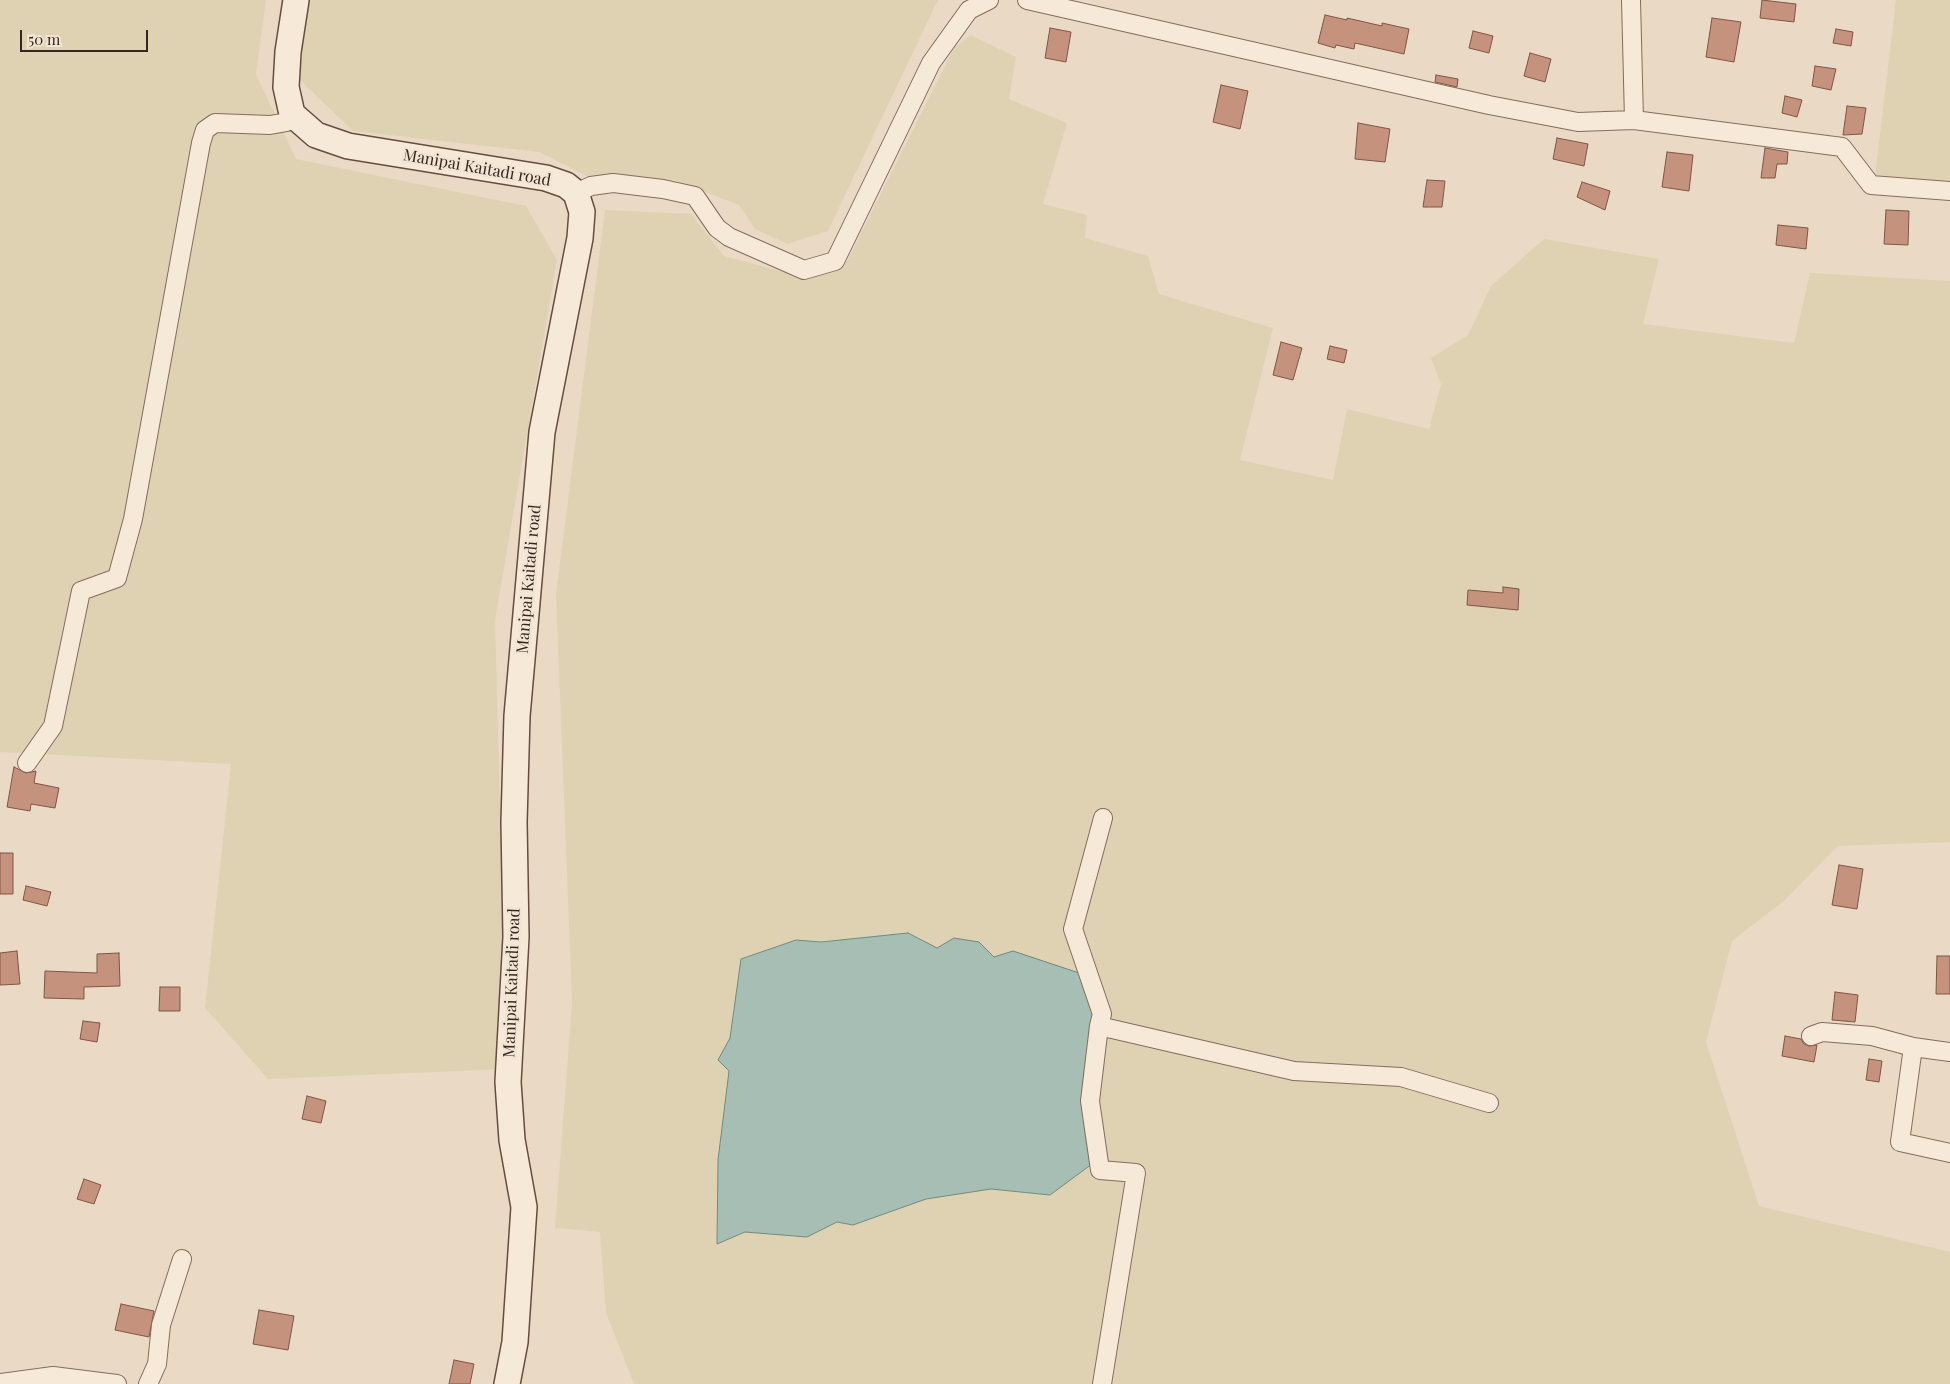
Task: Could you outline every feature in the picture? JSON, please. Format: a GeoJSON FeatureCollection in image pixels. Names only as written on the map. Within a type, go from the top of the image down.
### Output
{"type":"FeatureCollection","features":[{"type":"Feature","properties":{"kind":"main road"},"geometry":{"type":"LineString","coordinates":[[292,114],[286,87],[288,52],[296,0]]}},
{"type":"Feature","properties":{"kind":"main road","name":"Manipai Kaitadi road"},"geometry":{"type":"LineString","coordinates":[[292,114],[316,135],[348,146],[546,178],[566,185],[576,193],[582,212],[580,238],[542,432],[517,716],[514,822],[516,937],[508,1082],[512,1140],[524,1207],[515,1342],[507,1384]]}},
{"type":"Feature","properties":{"kind":"street"},"geometry":{"type":"LineString","coordinates":[[576,193],[591,186],[613,183],[663,189],[694,196],[717,228],[728,237],[804,270],[835,262],[930,63],[969,10],[989,0]]}},
{"type":"Feature","properties":{"kind":"street"},"geometry":{"type":"LineString","coordinates":[[1028,0],[1489,105],[1578,122],[1634,120],[1842,147],[1871,185],[1950,191]]}},
{"type":"Feature","properties":{"kind":"street"},"geometry":{"type":"LineString","coordinates":[[1631,0],[1634,120]]}},
{"type":"Feature","properties":{"kind":"street"},"geometry":{"type":"LineString","coordinates":[[27,763],[52,726],[81,592],[117,578],[133,519],[205,130],[215,124],[270,125],[287,122],[292,114]]}},
{"type":"Feature","properties":{"kind":"street"},"geometry":{"type":"LineString","coordinates":[[1102,1384],[1136,1173],[1100,1170],[1090,1101],[1102,1014],[1073,929],[1103,818]]}},
{"type":"Feature","properties":{"kind":"street"},"geometry":{"type":"LineString","coordinates":[[1100,1026],[1294,1071],[1401,1077],[1489,1103]]}},
{"type":"Feature","properties":{"kind":"street"},"geometry":{"type":"LineString","coordinates":[[1811,1036],[1822,1032],[1872,1036],[1913,1048],[1950,1052]]}},
{"type":"Feature","properties":{"kind":"street"},"geometry":{"type":"LineString","coordinates":[[1913,1048],[1900,1142],[1950,1153]]}},
{"type":"Feature","properties":{"kind":"street"},"geometry":{"type":"LineString","coordinates":[[148,1384],[157,1364],[161,1325],[182,1259]]}},
{"type":"Feature","properties":{"kind":"street"},"geometry":{"type":"LineString","coordinates":[[0,1383],[53,1376],[116,1384]]}},
{"type":"Feature","properties":{"kind":"shaded area"},"geometry":{"type":"Polygon","coordinates":[[[0,0],[266,0],[256,74],[296,159],[526,206],[557,260],[495,620],[507,1069],[268,1079],[205,1008],[231,764],[0,752],[0,0]]]}},
{"type":"Feature","properties":{"kind":"shaded area"},"geometry":{"type":"Polygon","coordinates":[[[306,0],[938,0],[828,231],[787,244],[755,229],[739,205],[674,180],[587,176],[539,152],[353,131],[300,80],[299,43],[306,0]]]}},
{"type":"Feature","properties":{"kind":"shaded area"},"geometry":{"type":"Polygon","coordinates":[[[1896,0],[1950,0],[1950,184],[1875,176],[1896,0]]]}},
{"type":"Feature","properties":{"kind":"shaded area"},"geometry":{"type":"Polygon","coordinates":[[[971,35],[1016,57],[1009,99],[1067,123],[1043,204],[1087,215],[1085,238],[1148,256],[1159,294],[1273,328],[1240,460],[1333,480],[1347,409],[1429,429],[1441,384],[1431,358],[1468,335],[1491,286],[1544,239],[1659,259],[1643,324],[1794,343],[1810,273],[1950,281],[1950,842],[1838,846],[1785,900],[1732,941],[1706,1042],[1759,1206],[1950,1252],[1950,1384],[634,1384],[606,1313],[600,1232],[555,1228],[572,1002],[556,594],[605,210],[691,214],[724,256],[810,279],[847,261],[954,48],[971,35]],[[908,933],[820,942],[796,940],[741,959],[730,1038],[718,1060],[729,1071],[718,1160],[717,1244],[745,1232],[807,1237],[837,1222],[853,1225],[926,1199],[991,1189],[1050,1195],[994,957],[954,938],[937,949],[908,933]]]}},
{"type":"Feature","properties":{"kind":"shaded area"},"geometry":{"type":"Polygon","coordinates":[[[908,933],[937,948],[954,938],[979,942],[994,957],[1013,951],[1079,973],[1097,1012],[1092,1164],[1050,1195],[991,1189],[926,1199],[853,1225],[837,1222],[807,1237],[745,1232],[717,1244],[718,1160],[729,1071],[718,1060],[730,1038],[741,959],[796,940],[821,942],[908,933]]]}},
{"type":"Feature","properties":{"kind":"building"},"geometry":{"type":"Polygon","coordinates":[[[1762,0],[1796,4],[1794,22],[1760,18],[1762,0]]]}},
{"type":"Feature","properties":{"kind":"building"},"geometry":{"type":"Polygon","coordinates":[[[1325,15],[1409,29],[1404,54],[1355,43],[1354,49],[1336,45],[1335,48],[1318,43],[1325,15]]]}},
{"type":"Feature","properties":{"kind":"building"},"geometry":{"type":"Polygon","coordinates":[[[1712,18],[1741,22],[1734,62],[1706,57],[1712,18]]]}},
{"type":"Feature","properties":{"kind":"building"},"geometry":{"type":"Polygon","coordinates":[[[1050,28],[1071,32],[1066,62],[1045,58],[1050,28]]]}},
{"type":"Feature","properties":{"kind":"building"},"geometry":{"type":"Polygon","coordinates":[[[1836,29],[1853,32],[1851,46],[1833,43],[1836,29]]]}},
{"type":"Feature","properties":{"kind":"building"},"geometry":{"type":"Polygon","coordinates":[[[1473,31],[1493,36],[1489,53],[1469,48],[1473,31]]]}},
{"type":"Feature","properties":{"kind":"building"},"geometry":{"type":"Polygon","coordinates":[[[1530,53],[1551,59],[1545,82],[1524,76],[1530,53]]]}},
{"type":"Feature","properties":{"kind":"building"},"geometry":{"type":"Polygon","coordinates":[[[1815,66],[1836,69],[1831,90],[1812,86],[1815,66]]]}},
{"type":"Feature","properties":{"kind":"building"},"geometry":{"type":"Polygon","coordinates":[[[1436,75],[1458,79],[1457,87],[1435,82],[1436,75]]]}},
{"type":"Feature","properties":{"kind":"building"},"geometry":{"type":"Polygon","coordinates":[[[1221,85],[1248,91],[1240,129],[1213,122],[1221,85]]]}},
{"type":"Feature","properties":{"kind":"building"},"geometry":{"type":"Polygon","coordinates":[[[1785,96],[1802,100],[1797,117],[1782,113],[1785,96]]]}},
{"type":"Feature","properties":{"kind":"building"},"geometry":{"type":"Polygon","coordinates":[[[1847,106],[1866,108],[1862,134],[1843,135],[1847,106]]]}},
{"type":"Feature","properties":{"kind":"building"},"geometry":{"type":"Polygon","coordinates":[[[1358,123],[1390,129],[1385,162],[1355,159],[1358,123]]]}},
{"type":"Feature","properties":{"kind":"building"},"geometry":{"type":"Polygon","coordinates":[[[1557,138],[1588,144],[1584,166],[1553,159],[1557,138]]]}},
{"type":"Feature","properties":{"kind":"building"},"geometry":{"type":"Polygon","coordinates":[[[1765,148],[1788,152],[1787,164],[1777,164],[1775,178],[1761,178],[1765,148]]]}},
{"type":"Feature","properties":{"kind":"building"},"geometry":{"type":"Polygon","coordinates":[[[1667,152],[1693,155],[1689,191],[1662,187],[1667,152]]]}},
{"type":"Feature","properties":{"kind":"building"},"geometry":{"type":"Polygon","coordinates":[[[1427,180],[1445,181],[1442,207],[1423,207],[1427,180]]]}},
{"type":"Feature","properties":{"kind":"building"},"geometry":{"type":"Polygon","coordinates":[[[1582,182],[1610,191],[1605,210],[1577,197],[1582,182]]]}},
{"type":"Feature","properties":{"kind":"building"},"geometry":{"type":"Polygon","coordinates":[[[1886,210],[1909,211],[1908,245],[1884,244],[1886,210]]]}},
{"type":"Feature","properties":{"kind":"building"},"geometry":{"type":"Polygon","coordinates":[[[1778,225],[1808,228],[1806,249],[1776,245],[1778,225]]]}},
{"type":"Feature","properties":{"kind":"building"},"geometry":{"type":"Polygon","coordinates":[[[1281,342],[1302,348],[1293,380],[1273,375],[1281,342]]]}},
{"type":"Feature","properties":{"kind":"building"},"geometry":{"type":"Polygon","coordinates":[[[1330,346],[1347,350],[1344,363],[1327,359],[1330,346]]]}},
{"type":"Feature","properties":{"kind":"building"},"geometry":{"type":"Polygon","coordinates":[[[1503,587],[1519,589],[1518,610],[1467,605],[1468,590],[1503,593],[1503,587]]]}},
{"type":"Feature","properties":{"kind":"building"},"geometry":{"type":"Polygon","coordinates":[[[14,767],[26,773],[36,771],[34,783],[59,788],[55,808],[31,804],[30,811],[7,807],[14,767]]]}},
{"type":"Feature","properties":{"kind":"building"},"geometry":{"type":"Polygon","coordinates":[[[0,853],[13,853],[13,894],[0,894],[0,853]]]}},
{"type":"Feature","properties":{"kind":"building"},"geometry":{"type":"Polygon","coordinates":[[[1839,865],[1863,869],[1857,909],[1832,905],[1839,865]]]}},
{"type":"Feature","properties":{"kind":"building"},"geometry":{"type":"Polygon","coordinates":[[[26,886],[51,892],[47,906],[23,900],[26,886]]]}},
{"type":"Feature","properties":{"kind":"building"},"geometry":{"type":"Polygon","coordinates":[[[17,951],[20,984],[0,985],[0,953],[17,951]]]}},
{"type":"Feature","properties":{"kind":"building"},"geometry":{"type":"Polygon","coordinates":[[[119,953],[120,986],[84,987],[84,999],[44,998],[45,971],[97,973],[97,954],[119,953]]]}},
{"type":"Feature","properties":{"kind":"building"},"geometry":{"type":"Polygon","coordinates":[[[1937,956],[1950,956],[1950,994],[1936,994],[1937,956]]]}},
{"type":"Feature","properties":{"kind":"building"},"geometry":{"type":"Polygon","coordinates":[[[160,987],[180,987],[180,1011],[159,1011],[160,987]]]}},
{"type":"Feature","properties":{"kind":"building"},"geometry":{"type":"Polygon","coordinates":[[[1835,992],[1858,995],[1855,1022],[1832,1020],[1835,992]]]}},
{"type":"Feature","properties":{"kind":"building"},"geometry":{"type":"Polygon","coordinates":[[[83,1021],[100,1023],[97,1042],[80,1039],[83,1021]]]}},
{"type":"Feature","properties":{"kind":"building"},"geometry":{"type":"Polygon","coordinates":[[[1785,1036],[1801,1039],[1804,1044],[1809,1046],[1817,1045],[1814,1062],[1782,1056],[1785,1036]]]}},
{"type":"Feature","properties":{"kind":"building"},"geometry":{"type":"Polygon","coordinates":[[[1869,1059],[1882,1061],[1879,1082],[1866,1080],[1869,1059]]]}},
{"type":"Feature","properties":{"kind":"building"},"geometry":{"type":"Polygon","coordinates":[[[307,1096],[326,1101],[321,1123],[302,1119],[307,1096]]]}},
{"type":"Feature","properties":{"kind":"building"},"geometry":{"type":"Polygon","coordinates":[[[84,1179],[101,1185],[94,1204],[77,1199],[84,1179]]]}},
{"type":"Feature","properties":{"kind":"building"},"geometry":{"type":"Polygon","coordinates":[[[121,1304],[154,1311],[149,1337],[115,1330],[121,1304]]]}},
{"type":"Feature","properties":{"kind":"building"},"geometry":{"type":"Polygon","coordinates":[[[259,1310],[294,1316],[288,1350],[253,1344],[259,1310]]]}},
{"type":"Feature","properties":{"kind":"building"},"geometry":{"type":"Polygon","coordinates":[[[454,1360],[474,1364],[470,1384],[449,1384],[454,1360]]]}}]}
